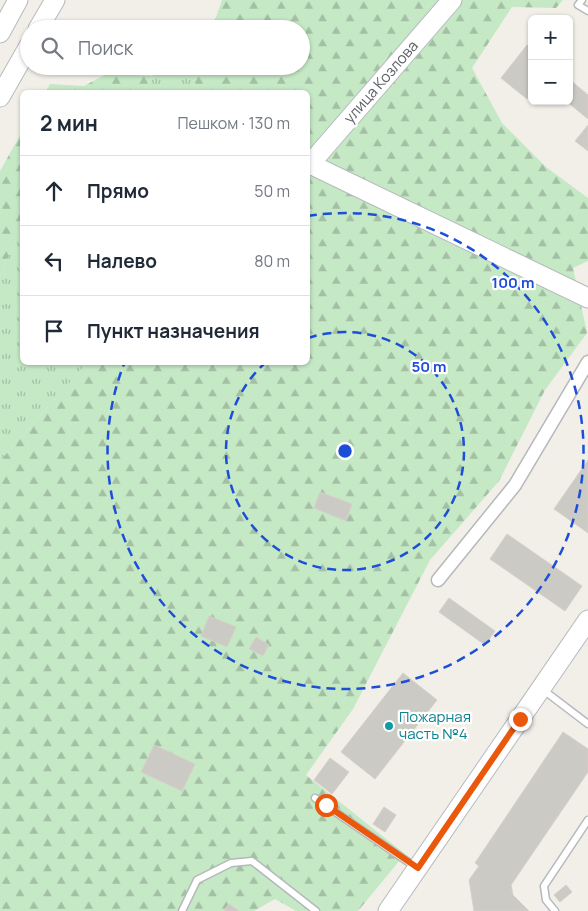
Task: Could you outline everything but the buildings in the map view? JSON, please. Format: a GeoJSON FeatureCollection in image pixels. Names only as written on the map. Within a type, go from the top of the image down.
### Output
{"type":"FeatureCollection","features":[{"type":"Feature","properties":{"kind":"street"},"geometry":{"type":"LineString","coordinates":[[0,33],[18,0]]}},
{"type":"Feature","properties":{"kind":"street"},"geometry":{"type":"LineString","coordinates":[[43,20],[55,0]]}},
{"type":"Feature","properties":{"kind":"street","name":"улица Козлова"},"geometry":{"type":"LineString","coordinates":[[452,0],[310,164],[588,298]]}},
{"type":"Feature","properties":{"kind":"street"},"geometry":{"type":"LineString","coordinates":[[0,97],[20,62]]}},
{"type":"Feature","properties":{"kind":"street"},"geometry":{"type":"LineString","coordinates":[[438,580],[515,485],[588,362]]}},
{"type":"Feature","properties":{"kind":"street"},"geometry":{"type":"LineString","coordinates":[[388,911],[588,620]]}},
{"type":"Feature","properties":{"kind":"lane"},"geometry":{"type":"LineString","coordinates":[[582,0],[578,5],[588,12]]}},
{"type":"Feature","properties":{"kind":"lane"},"geometry":{"type":"LineString","coordinates":[[541,689],[588,724]]}},
{"type":"Feature","properties":{"kind":"lane"},"geometry":{"type":"LineString","coordinates":[[315,798],[418,868]]}},
{"type":"Feature","properties":{"kind":"lane"},"geometry":{"type":"LineString","coordinates":[[555,911],[546,900],[544,886],[588,820]]}},
{"type":"Feature","properties":{"kind":"lane"},"geometry":{"type":"LineString","coordinates":[[182,911],[197,880],[231,864],[252,861],[316,911]]}},
{"type":"Feature","properties":{"kind":"green space"},"geometry":{"type":"Polygon","coordinates":[[[222,0],[563,0],[556,8],[512,7],[472,68],[502,123],[546,167],[588,198],[588,261],[573,268],[587,333],[545,390],[499,481],[430,560],[353,709],[306,775],[405,854],[358,911],[296,911],[275,899],[254,911],[0,911],[0,461],[85,365],[310,365],[310,90],[193,90],[196,75],[310,75],[310,20],[215,20],[222,0]]]}},
{"type":"Feature","properties":{"kind":"green space"},"geometry":{"type":"Polygon","coordinates":[[[104,75],[152,76],[145,90],[47,90],[50,84],[84,86],[104,75]]]}},
{"type":"Feature","properties":{"kind":"green space"},"geometry":{"type":"Polygon","coordinates":[[[196,75],[193,90],[145,90],[152,76],[196,75]]]}},
{"type":"Feature","properties":{"kind":"green space"},"geometry":{"type":"Polygon","coordinates":[[[20,136],[20,231],[0,276],[0,171],[20,136]]]}},
{"type":"Feature","properties":{"kind":"green space"},"geometry":{"type":"Polygon","coordinates":[[[20,231],[20,365],[85,365],[0,461],[0,276],[20,231]]]}},
{"type":"Feature","properties":{"kind":"place","name":"Пожарная часть №4"},"geometry":{"type":"Point","coordinates":[389,726]}},
{"type":"Feature","properties":{"kind":"route"},"geometry":{"type":"LineString","coordinates":[[326,805],[418,868],[520,719]]}}]}
